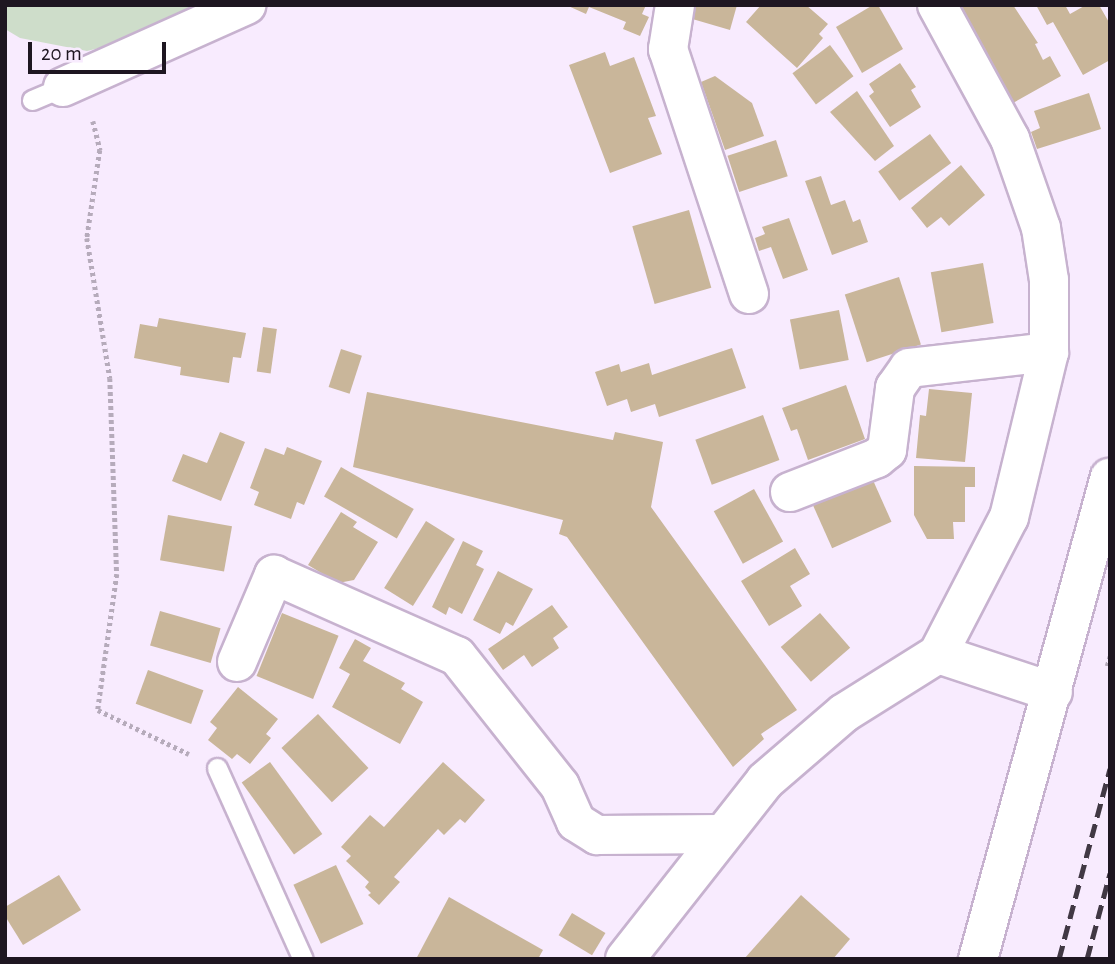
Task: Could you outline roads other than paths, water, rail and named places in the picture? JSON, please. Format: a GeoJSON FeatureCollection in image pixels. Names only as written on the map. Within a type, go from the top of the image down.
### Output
{"type":"FeatureCollection","features":[{"type":"Feature","properties":{"kind":"street"},"geometry":{"type":"LineString","coordinates":[[60,89],[246,5]]}},
{"type":"Feature","properties":{"kind":"street"},"geometry":{"type":"LineString","coordinates":[[675,5],[668,50],[749,294]]}},
{"type":"Feature","properties":{"kind":"street"},"geometry":{"type":"LineString","coordinates":[[625,959],[765,781],[844,713],[938,654],[1009,517],[1049,352],[1049,280],[1041,228],[1010,139],[937,5]]}},
{"type":"Feature","properties":{"kind":"street"},"geometry":{"type":"LineString","coordinates":[[790,492],[877,458],[887,450],[895,388],[909,368],[1049,352]]}},
{"type":"Feature","properties":{"kind":"street"},"geometry":{"type":"LineString","coordinates":[[978,959],[1110,478]]}},
{"type":"Feature","properties":{"kind":"street"},"geometry":{"type":"LineString","coordinates":[[237,662],[274,575],[457,656],[560,786],[576,822],[597,835],[722,834]]}},
{"type":"Feature","properties":{"kind":"street"},"geometry":{"type":"LineString","coordinates":[[938,654],[1053,692]]}},
{"type":"Feature","properties":{"kind":"lane"},"geometry":{"type":"LineString","coordinates":[[217,768],[303,959]]}},
{"type":"Feature","properties":{"kind":"railway"},"geometry":{"type":"LineString","coordinates":[[1059,959],[1110,769]]}},
{"type":"Feature","properties":{"kind":"railway"},"geometry":{"type":"LineString","coordinates":[[1087,959],[1110,873]]}}]}
